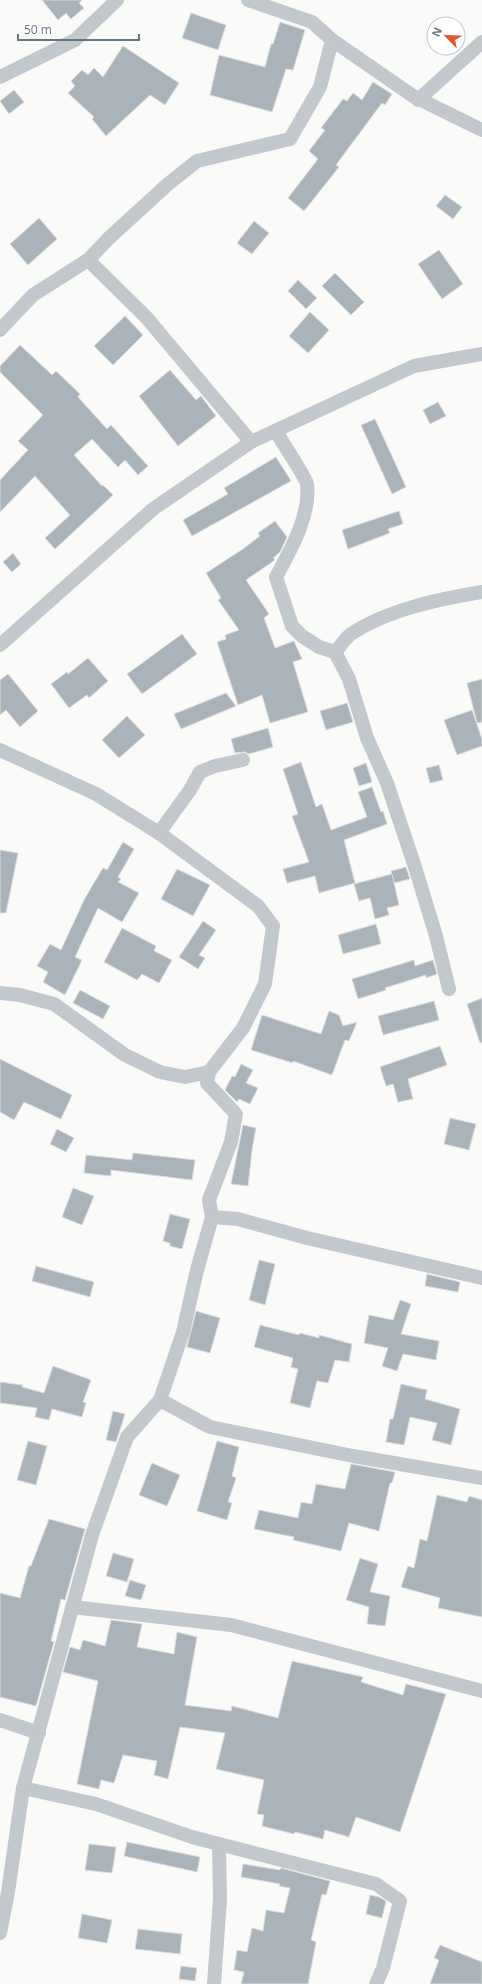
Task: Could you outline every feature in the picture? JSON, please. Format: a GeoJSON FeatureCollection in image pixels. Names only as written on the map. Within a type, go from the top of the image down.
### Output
{"type":"FeatureCollection","features":[{"type":"Feature","properties":{"kind":"street"},"geometry":{"type":"LineString","coordinates":[[0,77],[75,40],[117,0]]}},
{"type":"Feature","properties":{"kind":"street"},"geometry":{"type":"LineString","coordinates":[[248,0],[312,22],[332,40],[418,100],[482,130]]}},
{"type":"Feature","properties":{"kind":"street"},"geometry":{"type":"LineString","coordinates":[[0,330],[33,295],[88,260],[108,238],[168,184],[197,161],[290,140],[320,87],[332,40]]}},
{"type":"Feature","properties":{"kind":"street"},"geometry":{"type":"LineString","coordinates":[[418,100],[482,42]]}},
{"type":"Feature","properties":{"kind":"street"},"geometry":{"type":"LineString","coordinates":[[88,260],[146,317],[251,442]]}},
{"type":"Feature","properties":{"kind":"street"},"geometry":{"type":"LineString","coordinates":[[0,645],[153,509],[251,442],[414,366],[482,354]]}},
{"type":"Feature","properties":{"kind":"street"},"geometry":{"type":"LineString","coordinates":[[276,431],[307,483],[306,504],[295,541],[276,577],[292,626],[302,636],[319,646],[335,652],[349,679],[367,738],[390,790],[434,930],[449,989]]}},
{"type":"Feature","properties":{"kind":"street"},"geometry":{"type":"LineString","coordinates":[[335,652],[350,635],[383,617],[449,598],[482,592]]}},
{"type":"Feature","properties":{"kind":"street"},"geometry":{"type":"LineString","coordinates":[[0,750],[96,794],[159,833],[258,906],[273,926],[265,984],[243,1028],[209,1072],[206,1083],[236,1114],[231,1142],[209,1200],[212,1217],[196,1270],[183,1332],[160,1400],[127,1437],[92,1535],[40,1733],[23,1788],[8,1892],[0,1934]]}},
{"type":"Feature","properties":{"kind":"street"},"geometry":{"type":"LineString","coordinates":[[159,833],[190,790],[200,772],[214,766],[242,760]]}},
{"type":"Feature","properties":{"kind":"street"},"geometry":{"type":"LineString","coordinates":[[0,993],[20,995],[54,1004],[125,1055],[160,1072],[185,1076],[209,1072]]}},
{"type":"Feature","properties":{"kind":"street"},"geometry":{"type":"LineString","coordinates":[[212,1217],[238,1219],[307,1238],[482,1278]]}},
{"type":"Feature","properties":{"kind":"street"},"geometry":{"type":"LineString","coordinates":[[160,1400],[210,1427],[353,1456],[482,1478]]}},
{"type":"Feature","properties":{"kind":"street"},"geometry":{"type":"LineString","coordinates":[[72,1607],[232,1625],[482,1691]]}},
{"type":"Feature","properties":{"kind":"street"},"geometry":{"type":"LineString","coordinates":[[0,1720],[40,1733]]}},
{"type":"Feature","properties":{"kind":"street"},"geometry":{"type":"LineString","coordinates":[[23,1788],[96,1804],[192,1837],[376,1884],[400,1901],[383,1968],[376,1984]]}},
{"type":"Feature","properties":{"kind":"street"},"geometry":{"type":"LineString","coordinates":[[214,1984],[220,1899],[219,1844]]}},
{"type":"Feature","properties":{"kind":"building"},"geometry":{"type":"Polygon","coordinates":[[[42,0],[82,0],[79,3],[84,8],[71,19],[66,13],[58,20],[42,0]]]}},
{"type":"Feature","properties":{"kind":"building"},"geometry":{"type":"Polygon","coordinates":[[[191,13],[226,25],[218,50],[182,38],[191,13]]]}},
{"type":"Feature","properties":{"kind":"building"},"geometry":{"type":"Polygon","coordinates":[[[280,22],[305,30],[293,70],[286,69],[272,112],[210,95],[219,55],[265,67],[271,44],[273,44],[280,22]]]}},
{"type":"Feature","properties":{"kind":"building"},"geometry":{"type":"Polygon","coordinates":[[[123,46],[179,83],[165,105],[150,95],[106,136],[92,119],[94,117],[68,93],[75,86],[71,81],[82,70],[88,75],[94,68],[103,77],[123,46]]]}},
{"type":"Feature","properties":{"kind":"building"},"geometry":{"type":"Polygon","coordinates":[[[373,82],[392,94],[385,105],[382,103],[336,165],[339,167],[304,211],[288,198],[318,159],[309,151],[325,130],[321,128],[343,99],[347,101],[353,93],[362,100],[373,82]]]}},
{"type":"Feature","properties":{"kind":"building"},"geometry":{"type":"Polygon","coordinates":[[[14,90],[24,102],[9,114],[0,101],[14,90]]]}},
{"type":"Feature","properties":{"kind":"building"},"geometry":{"type":"Polygon","coordinates":[[[445,195],[462,207],[453,219],[436,206],[445,195]]]}},
{"type":"Feature","properties":{"kind":"building"},"geometry":{"type":"Polygon","coordinates":[[[39,218],[57,239],[28,265],[10,244],[39,218]]]}},
{"type":"Feature","properties":{"kind":"building"},"geometry":{"type":"Polygon","coordinates":[[[254,221],[269,233],[252,254],[237,243],[254,221]]]}},
{"type":"Feature","properties":{"kind":"building"},"geometry":{"type":"Polygon","coordinates":[[[439,250],[463,284],[442,299],[418,264],[439,250]]]}},
{"type":"Feature","properties":{"kind":"building"},"geometry":{"type":"Polygon","coordinates":[[[335,273],[364,302],[351,315],[322,286],[335,273]]]}},
{"type":"Feature","properties":{"kind":"building"},"geometry":{"type":"Polygon","coordinates":[[[298,280],[317,298],[306,309],[288,291],[298,280]]]}},
{"type":"Feature","properties":{"kind":"building"},"geometry":{"type":"Polygon","coordinates":[[[310,312],[329,330],[308,353],[289,336],[310,312]]]}},
{"type":"Feature","properties":{"kind":"building"},"geometry":{"type":"Polygon","coordinates":[[[125,316],[143,335],[113,365],[94,346],[125,316]]]}},
{"type":"Feature","properties":{"kind":"building"},"geometry":{"type":"Polygon","coordinates":[[[20,345],[52,375],[56,371],[80,394],[78,397],[107,429],[111,425],[148,466],[138,475],[125,460],[118,467],[92,439],[74,455],[102,486],[103,485],[113,495],[55,549],[45,538],[70,515],[35,476],[0,512],[0,480],[28,450],[18,441],[43,415],[0,372],[0,366],[20,345]]]}},
{"type":"Feature","properties":{"kind":"building"},"geometry":{"type":"Polygon","coordinates":[[[170,370],[196,400],[201,396],[216,416],[178,446],[139,396],[170,370]]]}},
{"type":"Feature","properties":{"kind":"building"},"geometry":{"type":"Polygon","coordinates":[[[438,402],[446,416],[430,424],[423,410],[438,402]]]}},
{"type":"Feature","properties":{"kind":"building"},"geometry":{"type":"Polygon","coordinates":[[[375,419],[406,487],[392,494],[361,425],[375,419]]]}},
{"type":"Feature","properties":{"kind":"building"},"geometry":{"type":"Polygon","coordinates":[[[276,457],[291,481],[192,536],[183,520],[228,494],[224,488],[276,457]]]}},
{"type":"Feature","properties":{"kind":"building"},"geometry":{"type":"Polygon","coordinates":[[[399,511],[403,524],[388,529],[390,533],[348,549],[342,530],[399,511]]]}},
{"type":"Feature","properties":{"kind":"building"},"geometry":{"type":"Polygon","coordinates":[[[275,521],[287,537],[280,552],[273,558],[275,560],[246,580],[269,614],[264,618],[275,648],[294,641],[302,659],[293,662],[308,712],[270,723],[262,695],[238,705],[217,642],[226,639],[225,635],[239,630],[218,600],[221,598],[206,573],[243,549],[260,536],[258,533],[275,521]]]}},
{"type":"Feature","properties":{"kind":"building"},"geometry":{"type":"Polygon","coordinates":[[[13,553],[21,564],[12,572],[3,562],[13,553]]]}},
{"type":"Feature","properties":{"kind":"building"},"geometry":{"type":"Polygon","coordinates":[[[182,634],[197,654],[142,694],[127,674],[182,634]]]}},
{"type":"Feature","properties":{"kind":"building"},"geometry":{"type":"Polygon","coordinates":[[[88,658],[108,681],[89,698],[87,695],[69,708],[51,684],[67,672],[68,674],[88,658]]]}},
{"type":"Feature","properties":{"kind":"building"},"geometry":{"type":"Polygon","coordinates":[[[8,674],[38,711],[20,727],[6,710],[0,715],[0,680],[8,674]]]}},
{"type":"Feature","properties":{"kind":"building"},"geometry":{"type":"Polygon","coordinates":[[[482,679],[482,722],[477,723],[467,683],[482,679]]]}},
{"type":"Feature","properties":{"kind":"building"},"geometry":{"type":"Polygon","coordinates":[[[226,693],[236,706],[181,729],[174,714],[226,693]]]}},
{"type":"Feature","properties":{"kind":"building"},"geometry":{"type":"Polygon","coordinates":[[[347,703],[353,722],[326,730],[320,711],[347,703]]]}},
{"type":"Feature","properties":{"kind":"building"},"geometry":{"type":"Polygon","coordinates":[[[472,710],[482,739],[482,746],[457,755],[444,720],[472,710]]]}},
{"type":"Feature","properties":{"kind":"building"},"geometry":{"type":"Polygon","coordinates":[[[127,716],[145,735],[119,758],[102,740],[127,716]]]}},
{"type":"Feature","properties":{"kind":"building"},"geometry":{"type":"Polygon","coordinates":[[[268,728],[273,747],[249,754],[245,752],[235,753],[231,739],[268,728]]]}},
{"type":"Feature","properties":{"kind":"building"},"geometry":{"type":"Polygon","coordinates":[[[301,762],[316,807],[322,804],[331,830],[367,817],[358,792],[372,787],[381,812],[383,811],[387,824],[344,840],[355,883],[319,893],[315,876],[287,883],[283,869],[309,862],[292,816],[298,814],[283,769],[301,762]]]}},
{"type":"Feature","properties":{"kind":"building"},"geometry":{"type":"Polygon","coordinates":[[[366,763],[372,782],[359,786],[353,768],[366,763]]]}},
{"type":"Feature","properties":{"kind":"building"},"geometry":{"type":"Polygon","coordinates":[[[439,765],[443,780],[430,783],[426,768],[439,765]]]}},
{"type":"Feature","properties":{"kind":"building"},"geometry":{"type":"Polygon","coordinates":[[[123,842],[134,849],[118,877],[121,879],[118,882],[139,893],[122,922],[98,908],[75,957],[82,960],[65,995],[43,982],[48,972],[37,966],[50,944],[61,950],[85,898],[103,868],[107,870],[123,842]]]}},
{"type":"Feature","properties":{"kind":"building"},"geometry":{"type":"Polygon","coordinates":[[[0,850],[18,853],[6,913],[0,913],[0,850]]]}},
{"type":"Feature","properties":{"kind":"building"},"geometry":{"type":"Polygon","coordinates":[[[406,867],[410,879],[394,883],[391,871],[406,867]]]}},
{"type":"Feature","properties":{"kind":"building"},"geometry":{"type":"Polygon","coordinates":[[[177,869],[210,885],[193,916],[161,899],[177,869]]]}},
{"type":"Feature","properties":{"kind":"building"},"geometry":{"type":"Polygon","coordinates":[[[392,874],[399,905],[387,908],[389,915],[375,919],[370,898],[359,901],[354,884],[392,874]]]}},
{"type":"Feature","properties":{"kind":"building"},"geometry":{"type":"Polygon","coordinates":[[[203,921],[216,930],[199,955],[205,958],[198,969],[179,957],[203,921]]]}},
{"type":"Feature","properties":{"kind":"building"},"geometry":{"type":"Polygon","coordinates":[[[376,924],[381,944],[343,954],[338,935],[376,924]]]}},
{"type":"Feature","properties":{"kind":"building"},"geometry":{"type":"Polygon","coordinates":[[[122,928],[156,946],[154,951],[172,960],[159,983],[142,974],[137,980],[104,962],[122,928]]]}},
{"type":"Feature","properties":{"kind":"building"},"geometry":{"type":"Polygon","coordinates":[[[414,960],[415,966],[433,960],[437,974],[426,978],[426,975],[385,988],[386,990],[358,999],[352,979],[414,960]]]}},
{"type":"Feature","properties":{"kind":"building"},"geometry":{"type":"Polygon","coordinates":[[[80,990],[110,1006],[103,1019],[73,1003],[80,990]]]}},
{"type":"Feature","properties":{"kind":"building"},"geometry":{"type":"Polygon","coordinates":[[[482,998],[482,1042],[480,1043],[467,1004],[482,998]]]}},
{"type":"Feature","properties":{"kind":"building"},"geometry":{"type":"Polygon","coordinates":[[[434,1001],[439,1020],[383,1035],[378,1016],[434,1001]]]}},
{"type":"Feature","properties":{"kind":"building"},"geometry":{"type":"Polygon","coordinates":[[[329,1011],[339,1015],[343,1026],[357,1022],[349,1041],[345,1040],[332,1075],[293,1061],[293,1063],[251,1050],[262,1015],[321,1034],[329,1011]]]}},
{"type":"Feature","properties":{"kind":"building"},"geometry":{"type":"Polygon","coordinates":[[[440,1046],[447,1065],[408,1079],[413,1099],[398,1102],[393,1084],[386,1086],[380,1067],[440,1046]]]}},
{"type":"Feature","properties":{"kind":"building"},"geometry":{"type":"Polygon","coordinates":[[[0,1059],[72,1095],[61,1119],[24,1102],[14,1120],[0,1112],[0,1059]]]}},
{"type":"Feature","properties":{"kind":"building"},"geometry":{"type":"Polygon","coordinates":[[[241,1064],[253,1070],[246,1083],[258,1088],[250,1104],[239,1099],[237,1102],[225,1090],[232,1076],[235,1077],[241,1064]]]}},
{"type":"Feature","properties":{"kind":"building"},"geometry":{"type":"Polygon","coordinates":[[[450,1118],[476,1124],[469,1150],[444,1144],[450,1118]]]}},
{"type":"Feature","properties":{"kind":"building"},"geometry":{"type":"Polygon","coordinates":[[[243,1125],[256,1128],[248,1186],[231,1184],[243,1125]]]}},
{"type":"Feature","properties":{"kind":"building"},"geometry":{"type":"Polygon","coordinates":[[[57,1129],[74,1138],[66,1152],[50,1144],[57,1129]]]}},
{"type":"Feature","properties":{"kind":"building"},"geometry":{"type":"Polygon","coordinates":[[[133,1153],[195,1160],[192,1180],[111,1170],[111,1176],[84,1173],[86,1155],[132,1160],[133,1153]]]}},
{"type":"Feature","properties":{"kind":"building"},"geometry":{"type":"Polygon","coordinates":[[[73,1188],[94,1196],[82,1225],[62,1217],[73,1188]]]}},
{"type":"Feature","properties":{"kind":"building"},"geometry":{"type":"Polygon","coordinates":[[[170,1214],[190,1219],[182,1249],[170,1246],[170,1243],[163,1241],[170,1214]]]}},
{"type":"Feature","properties":{"kind":"building"},"geometry":{"type":"Polygon","coordinates":[[[259,1260],[275,1264],[265,1305],[249,1300],[259,1260]]]}},
{"type":"Feature","properties":{"kind":"building"},"geometry":{"type":"Polygon","coordinates":[[[36,1266],[94,1282],[90,1297],[32,1281],[36,1266]]]}},
{"type":"Feature","properties":{"kind":"building"},"geometry":{"type":"Polygon","coordinates":[[[427,1274],[460,1282],[458,1292],[425,1286],[427,1274]]]}},
{"type":"Feature","properties":{"kind":"building"},"geometry":{"type":"Polygon","coordinates":[[[400,1300],[411,1304],[401,1334],[439,1341],[436,1360],[403,1354],[397,1371],[382,1366],[388,1348],[364,1343],[369,1315],[393,1320],[400,1300]]]}},
{"type":"Feature","properties":{"kind":"building"},"geometry":{"type":"Polygon","coordinates":[[[196,1311],[220,1318],[210,1353],[187,1347],[196,1311]]]}},
{"type":"Feature","properties":{"kind":"building"},"geometry":{"type":"Polygon","coordinates":[[[260,1325],[299,1335],[300,1333],[319,1338],[319,1335],[352,1344],[349,1362],[335,1360],[328,1383],[317,1381],[310,1408],[290,1403],[298,1369],[291,1367],[293,1358],[254,1347],[260,1325]]]}},
{"type":"Feature","properties":{"kind":"building"},"geometry":{"type":"Polygon","coordinates":[[[53,1366],[91,1380],[83,1402],[86,1403],[82,1417],[52,1409],[49,1420],[35,1417],[37,1408],[0,1403],[0,1382],[23,1385],[22,1387],[44,1393],[53,1366]]]}},
{"type":"Feature","properties":{"kind":"building"},"geometry":{"type":"Polygon","coordinates":[[[401,1384],[427,1390],[425,1399],[460,1409],[451,1445],[432,1440],[437,1423],[410,1417],[404,1445],[386,1442],[390,1419],[393,1419],[401,1384]]]}},
{"type":"Feature","properties":{"kind":"building"},"geometry":{"type":"Polygon","coordinates":[[[113,1411],[125,1414],[116,1442],[106,1440],[113,1411]]]}},
{"type":"Feature","properties":{"kind":"building"},"geometry":{"type":"Polygon","coordinates":[[[28,1441],[47,1446],[36,1485],[17,1480],[28,1441]]]}},
{"type":"Feature","properties":{"kind":"building"},"geometry":{"type":"Polygon","coordinates":[[[217,1441],[239,1447],[232,1476],[236,1478],[228,1502],[232,1503],[227,1520],[197,1511],[217,1441]]]}},
{"type":"Feature","properties":{"kind":"building"},"geometry":{"type":"Polygon","coordinates":[[[152,1463],[180,1475],[167,1506],[139,1495],[152,1463]]]}},
{"type":"Feature","properties":{"kind":"building"},"geometry":{"type":"Polygon","coordinates":[[[351,1464],[395,1472],[392,1483],[390,1483],[379,1531],[349,1523],[341,1551],[293,1540],[294,1537],[254,1529],[259,1510],[298,1518],[301,1502],[312,1504],[316,1484],[345,1489],[351,1464]]]}},
{"type":"Feature","properties":{"kind":"building"},"geometry":{"type":"Polygon","coordinates":[[[437,1495],[467,1502],[469,1496],[482,1500],[482,1617],[438,1608],[440,1598],[401,1587],[408,1566],[414,1568],[420,1539],[427,1541],[437,1495]]]}},
{"type":"Feature","properties":{"kind":"building"},"geometry":{"type":"Polygon","coordinates":[[[49,1519],[85,1529],[65,1600],[61,1599],[51,1641],[54,1642],[36,1706],[0,1697],[0,1593],[20,1598],[29,1566],[31,1566],[49,1519]]]}},
{"type":"Feature","properties":{"kind":"building"},"geometry":{"type":"Polygon","coordinates":[[[113,1553],[134,1559],[127,1582],[106,1576],[113,1553]]]}},
{"type":"Feature","properties":{"kind":"building"},"geometry":{"type":"Polygon","coordinates":[[[360,1558],[378,1564],[370,1592],[390,1596],[385,1626],[367,1624],[369,1607],[346,1600],[360,1558]]]}},
{"type":"Feature","properties":{"kind":"building"},"geometry":{"type":"Polygon","coordinates":[[[130,1580],[146,1585],[141,1600],[125,1596],[130,1580]]]}},
{"type":"Feature","properties":{"kind":"building"},"geometry":{"type":"Polygon","coordinates":[[[111,1620],[142,1624],[137,1647],[174,1654],[177,1632],[197,1637],[185,1705],[231,1711],[232,1706],[278,1718],[292,1661],[363,1677],[361,1682],[403,1695],[406,1684],[446,1694],[400,1832],[356,1817],[349,1837],[325,1830],[323,1839],[262,1826],[264,1815],[257,1814],[264,1780],[216,1769],[225,1733],[180,1727],[168,1779],[154,1775],[157,1761],[123,1755],[114,1783],[101,1780],[99,1789],[77,1784],[98,1681],[63,1672],[70,1647],[80,1650],[83,1640],[105,1646],[111,1620]]]}},
{"type":"Feature","properties":{"kind":"building"},"geometry":{"type":"Polygon","coordinates":[[[127,1842],[200,1857],[197,1872],[124,1856],[127,1842]]]}},
{"type":"Feature","properties":{"kind":"building"},"geometry":{"type":"Polygon","coordinates":[[[89,1844],[116,1847],[112,1873],[85,1870],[89,1844]]]}},
{"type":"Feature","properties":{"kind":"building"},"geometry":{"type":"Polygon","coordinates":[[[243,1864],[280,1870],[281,1868],[330,1881],[326,1895],[322,1894],[311,1940],[316,1942],[308,1984],[241,1984],[244,1972],[234,1970],[237,1950],[247,1952],[252,1928],[263,1931],[266,1910],[284,1913],[290,1888],[279,1886],[280,1884],[241,1877],[243,1864]]]}},
{"type":"Feature","properties":{"kind":"building"},"geometry":{"type":"Polygon","coordinates":[[[370,1895],[379,1897],[386,1901],[382,1918],[366,1914],[370,1895]]]}},
{"type":"Feature","properties":{"kind":"building"},"geometry":{"type":"Polygon","coordinates":[[[82,1914],[112,1920],[107,1943],[78,1938],[82,1914]]]}},
{"type":"Feature","properties":{"kind":"building"},"geometry":{"type":"Polygon","coordinates":[[[138,1929],[182,1934],[180,1954],[135,1949],[138,1929]]]}},
{"type":"Feature","properties":{"kind":"building"},"geometry":{"type":"Polygon","coordinates":[[[440,1945],[482,1962],[482,1984],[430,1984],[439,1960],[434,1958],[440,1945]]]}},
{"type":"Feature","properties":{"kind":"building"},"geometry":{"type":"Polygon","coordinates":[[[181,1966],[197,1968],[195,1981],[179,1979],[181,1966]]]}}]}
